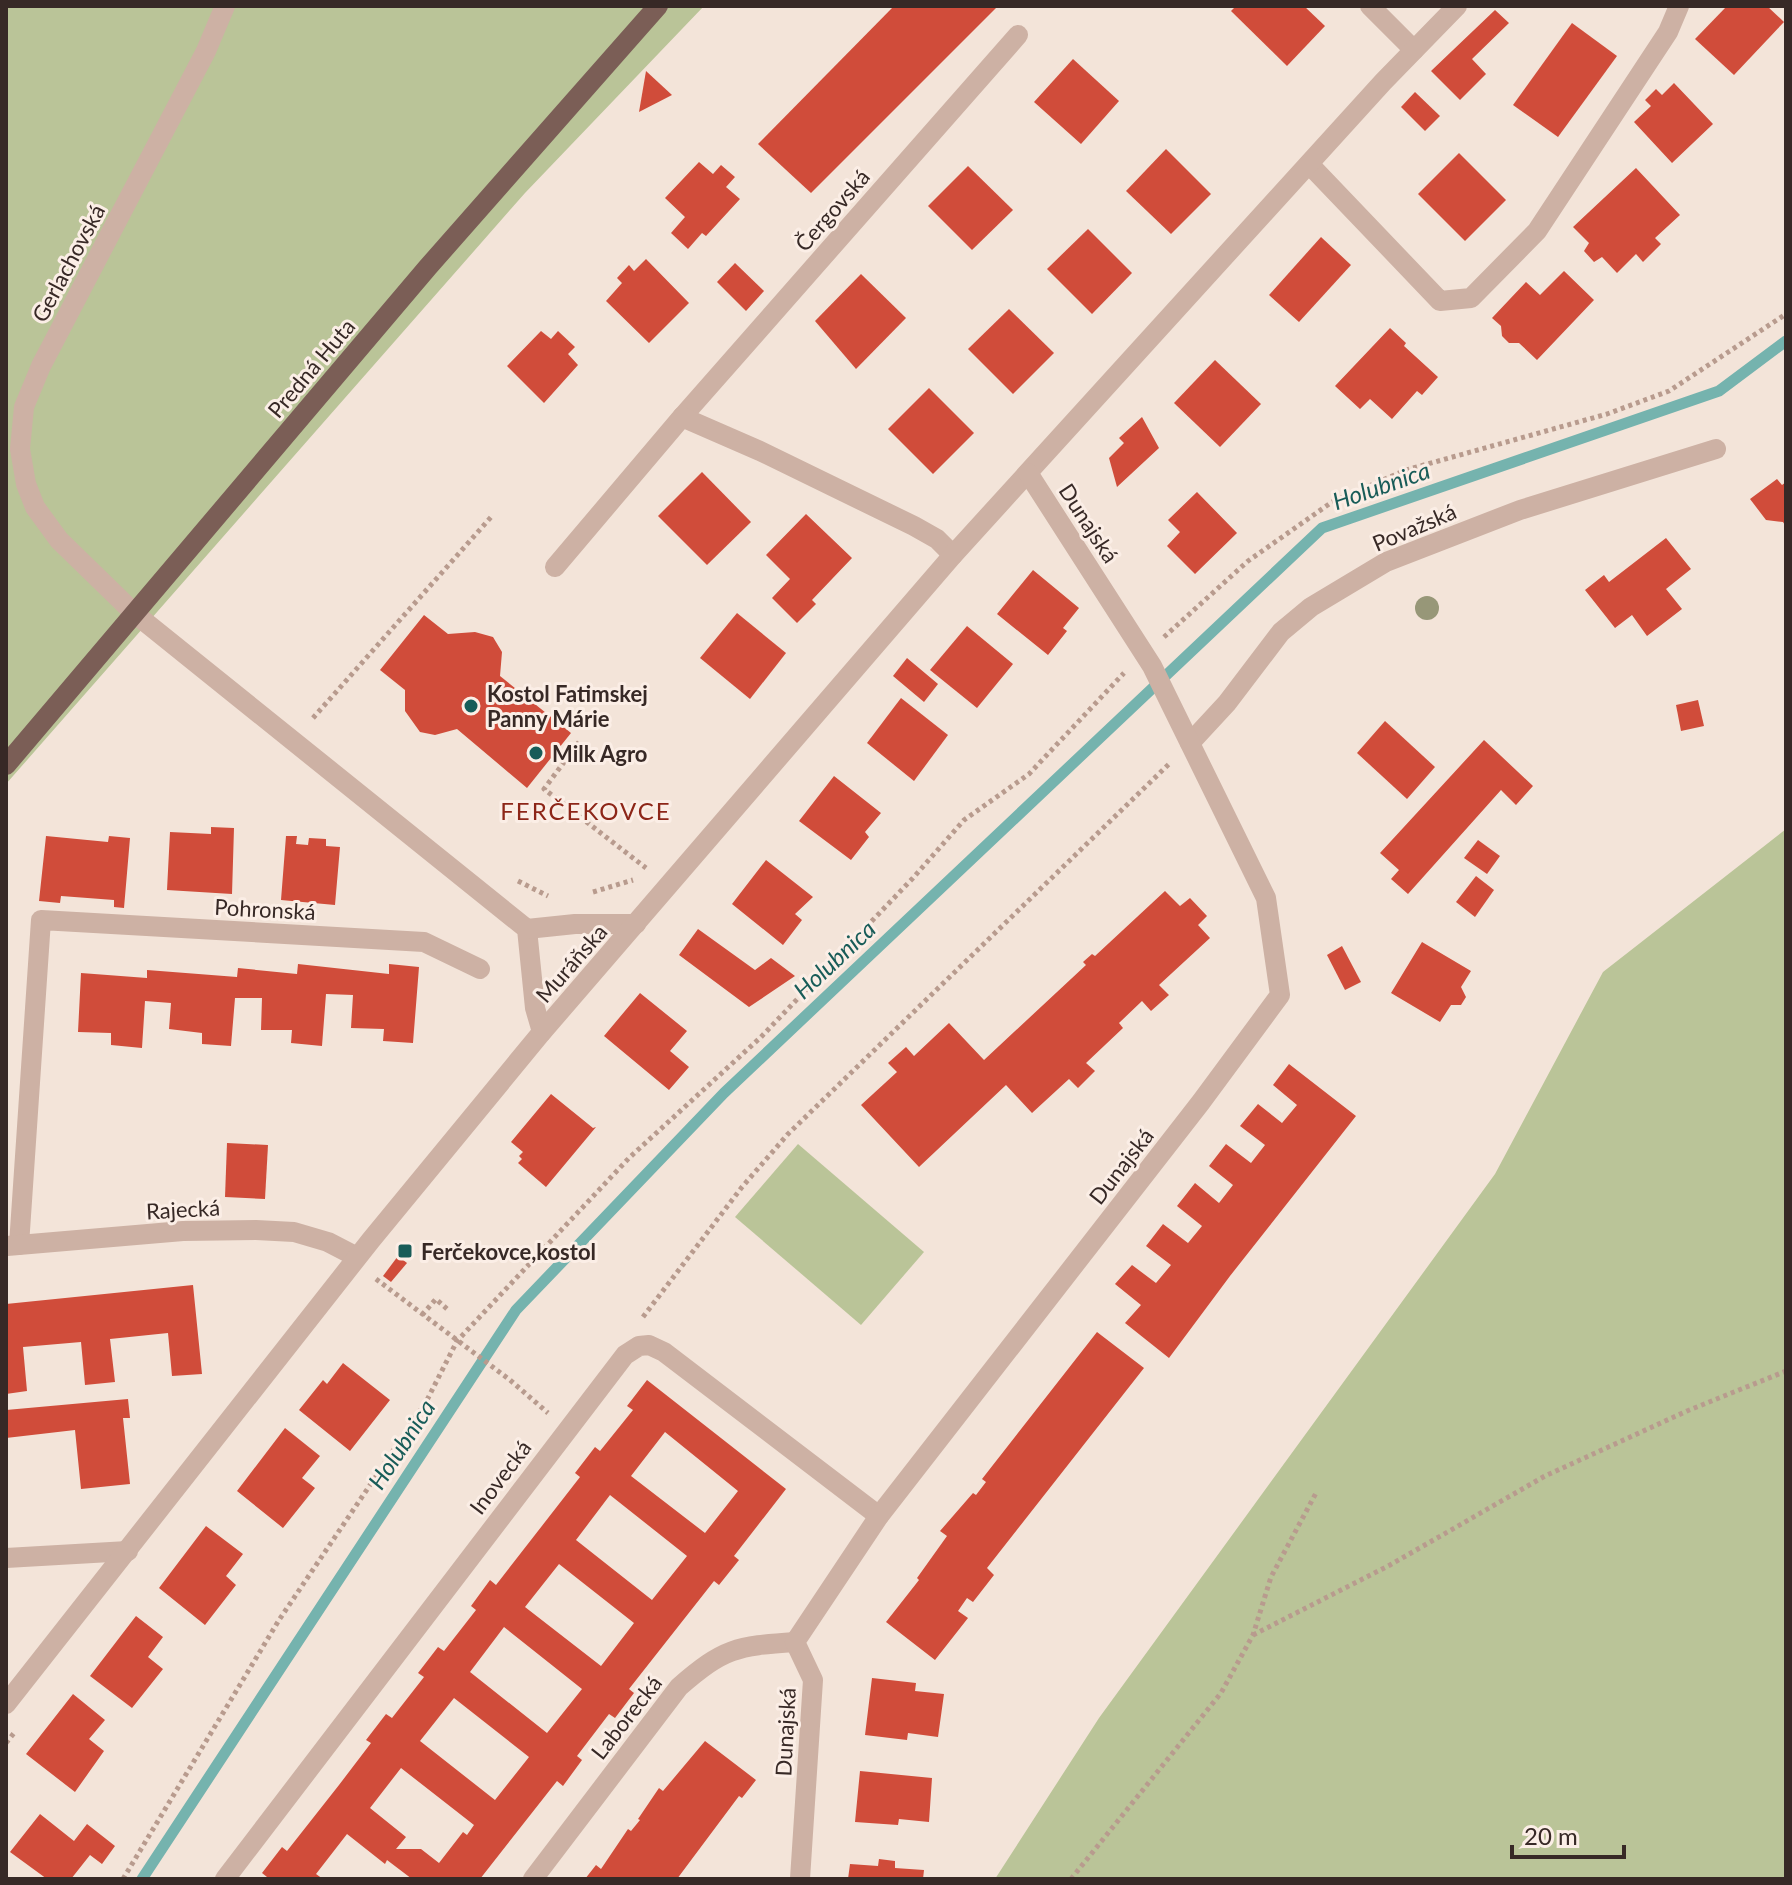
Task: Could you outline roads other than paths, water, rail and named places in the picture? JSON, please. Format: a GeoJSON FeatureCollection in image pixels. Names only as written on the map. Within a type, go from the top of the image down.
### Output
{"type":"FeatureCollection","features":[{"type":"Feature","properties":{"kind":"main road","name":"Predná Huta"},"geometry":{"type":"LineString","coordinates":[[6,765],[418,279],[658,6]]}},
{"type":"Feature","properties":{"kind":"street","name":"Gerlachovská"},"geometry":{"type":"LineString","coordinates":[[225,6],[206,51],[41,366],[24,407],[20,449],[26,484],[35,507],[59,540],[134,613],[524,926]]}},
{"type":"Feature","properties":{"kind":"street"},"geometry":{"type":"LineString","coordinates":[[1370,6],[1414,50]]}},
{"type":"Feature","properties":{"kind":"street","name":"Muráňska"},"geometry":{"type":"LineString","coordinates":[[6,1704],[357,1257],[542,1032],[953,555],[1457,6]]}},
{"type":"Feature","properties":{"kind":"street"},"geometry":{"type":"LineString","coordinates":[[1309,164],[1440,301],[1471,298],[1537,231],[1668,32],[1679,6]]}},
{"type":"Feature","properties":{"kind":"street","name":"Čergovská"},"geometry":{"type":"LineString","coordinates":[[555,567],[682,417],[1018,35]]}},
{"type":"Feature","properties":{"kind":"street"},"geometry":{"type":"LineString","coordinates":[[682,417],[914,526],[937,539],[953,555]]}},
{"type":"Feature","properties":{"kind":"street","name":"Považská"},"geometry":{"type":"LineString","coordinates":[[1190,743],[1227,703],[1281,632],[1311,607],[1386,562],[1520,510],[1716,449]]}},
{"type":"Feature","properties":{"kind":"street","name":"Dunajská"},"geometry":{"type":"LineString","coordinates":[[800,1879],[813,1680],[795,1642],[879,1516],[1201,1102],[1280,995],[1266,898],[1147,659],[1028,473]]}},
{"type":"Feature","properties":{"kind":"street","name":"Pohronská"},"geometry":{"type":"LineString","coordinates":[[12,1246],[41,920],[424,942],[480,969]]}},
{"type":"Feature","properties":{"kind":"street"},"geometry":{"type":"LineString","coordinates":[[542,1032],[535,1008],[524,926],[636,924]]}},
{"type":"Feature","properties":{"kind":"street","name":"Rajecká"},"geometry":{"type":"LineString","coordinates":[[12,1246],[183,1231],[256,1230],[305,1235],[328,1242],[357,1257]]}},
{"type":"Feature","properties":{"kind":"street","name":"Inovecká"},"geometry":{"type":"LineString","coordinates":[[225,1879],[566,1429],[625,1355],[639,1346],[649,1345],[664,1352],[879,1516]]}},
{"type":"Feature","properties":{"kind":"street"},"geometry":{"type":"LineString","coordinates":[[6,1558],[128,1551]]}},
{"type":"Feature","properties":{"kind":"street","name":"Laborecká"},"geometry":{"type":"LineString","coordinates":[[533,1879],[679,1687],[709,1661],[746,1645],[795,1642]]}},
{"type":"Feature","properties":{"kind":"waterway","name":"Holubnica"},"geometry":{"type":"LineString","coordinates":[[142,1879],[516,1310],[724,1093],[1322,528],[1719,391],[1786,341]]}},
{"type":"Feature","properties":{"kind":"place","name":"Kostol Fatimskej Panny Márie"},"geometry":{"type":"Point","coordinates":[471,706]}},
{"type":"Feature","properties":{"kind":"place","name":"Milk Agro"},"geometry":{"type":"Point","coordinates":[536,753]}},
{"type":"Feature","properties":{"kind":"place","name":"Ferčekovce,kostol"},"geometry":{"type":"Point","coordinates":[405,1251]}},
{"type":"Feature","properties":{"kind":"district","name":"FERČEKOVCE"},"geometry":{"type":"Point","coordinates":[586,810]}}]}
